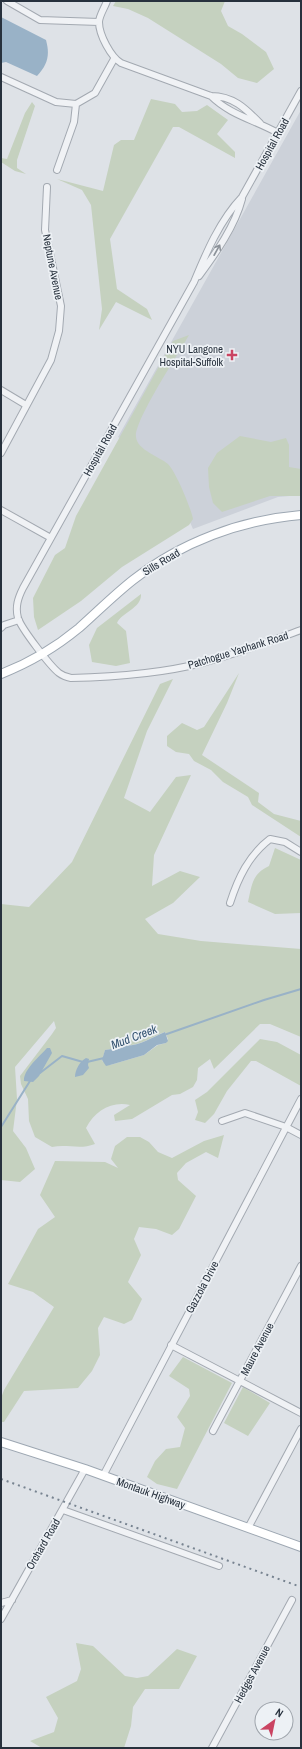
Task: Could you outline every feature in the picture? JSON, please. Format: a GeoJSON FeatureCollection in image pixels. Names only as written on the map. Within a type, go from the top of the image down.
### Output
{"type":"FeatureCollection","features":[{"type":"Feature","properties":{"kind":"main road","name":"Sills Road"},"geometry":{"type":"LineString","coordinates":[[1,674],[42,653],[79,628],[134,579],[184,548],[213,535],[246,525],[280,517],[301,515]]}},
{"type":"Feature","properties":{"kind":"main road","name":"Montauk Highway"},"geometry":{"type":"LineString","coordinates":[[1,1442],[103,1476],[301,1547]]}},
{"type":"Feature","properties":{"kind":"street"},"geometry":{"type":"LineString","coordinates":[[7,1],[40,20],[99,22]]}},
{"type":"Feature","properties":{"kind":"street"},"geometry":{"type":"LineString","coordinates":[[107,1],[99,22],[104,41],[114,59],[121,63],[211,96],[224,96],[246,109],[260,123]]}},
{"type":"Feature","properties":{"kind":"street"},"geometry":{"type":"LineString","coordinates":[[1,77],[56,102],[76,104],[95,93],[114,59]]}},
{"type":"Feature","properties":{"kind":"street","name":"Hospital Road"},"geometry":{"type":"LineString","coordinates":[[42,653],[22,628],[17,610],[18,598],[194,282],[205,256],[232,207],[242,197],[301,91]]}},
{"type":"Feature","properties":{"kind":"street"},"geometry":{"type":"LineString","coordinates":[[211,96],[232,112],[243,118],[260,123],[278,133]]}},
{"type":"Feature","properties":{"kind":"street"},"geometry":{"type":"LineString","coordinates":[[232,112],[237,103]]}},
{"type":"Feature","properties":{"kind":"street"},"geometry":{"type":"LineString","coordinates":[[57,170],[74,122],[76,104]]}},
{"type":"Feature","properties":{"kind":"street","name":"Neptune Avenue"},"geometry":{"type":"LineString","coordinates":[[1,453],[52,360],[59,331],[61,306],[45,230],[47,187]]}},
{"type":"Feature","properties":{"kind":"street"},"geometry":{"type":"LineString","coordinates":[[1,390],[26,405]]}},
{"type":"Feature","properties":{"kind":"street"},"geometry":{"type":"LineString","coordinates":[[1,510],[51,538]]}},
{"type":"Feature","properties":{"kind":"street"},"geometry":{"type":"LineString","coordinates":[[1,628],[4,625],[19,620]]}},
{"type":"Feature","properties":{"kind":"street","name":"Patchogue Yaphank Road"},"geometry":{"type":"LineString","coordinates":[[42,653],[56,671],[67,677],[141,674],[202,663],[301,630]]}},
{"type":"Feature","properties":{"kind":"street"},"geometry":{"type":"LineString","coordinates":[[230,903],[237,882],[244,869],[260,847],[270,839],[285,842],[301,852]]}},
{"type":"Feature","properties":{"kind":"street","name":"Gazzola Drive"},"geometry":{"type":"LineString","coordinates":[[103,1476],[301,1099]]}},
{"type":"Feature","properties":{"kind":"street"},"geometry":{"type":"LineString","coordinates":[[222,1121],[245,1113],[286,1127],[301,1135]]}},
{"type":"Feature","properties":{"kind":"street","name":"Maure Avenue"},"geometry":{"type":"LineString","coordinates":[[213,1431],[301,1266]]}},
{"type":"Feature","properties":{"kind":"street"},"geometry":{"type":"LineString","coordinates":[[172,1345],[241,1380],[301,1413]]}},
{"type":"Feature","properties":{"kind":"street"},"geometry":{"type":"LineString","coordinates":[[248,1528],[301,1428]]}},
{"type":"Feature","properties":{"kind":"street","name":"Orchard Road"},"geometry":{"type":"LineString","coordinates":[[1,1619],[85,1470]]}},
{"type":"Feature","properties":{"kind":"street"},"geometry":{"type":"LineString","coordinates":[[63,1510],[219,1566]]}},
{"type":"Feature","properties":{"kind":"street"},"geometry":{"type":"LineString","coordinates":[[1,1604],[12,1600]]}},
{"type":"Feature","properties":{"kind":"street","name":"Hedges Avenue"},"geometry":{"type":"LineString","coordinates":[[212,1748],[292,1600]]}},
{"type":"Feature","properties":{"kind":"shaded area","name":"NYU Langone Hospital-Suffolk"},"geometry":{"type":"Polygon","coordinates":[[[301,110],[301,495],[278,497],[193,529],[166,468],[118,437],[301,110]]]}},
{"type":"Feature","properties":{"kind":"green space"},"geometry":{"type":"Polygon","coordinates":[[[116,1],[225,1],[221,11],[228,26],[242,34],[266,52],[274,69],[257,83],[238,78],[221,64],[148,18],[128,9],[113,6],[116,1]]]}},
{"type":"Feature","properties":{"kind":"green space"},"geometry":{"type":"Polygon","coordinates":[[[151,99],[175,104],[182,112],[197,111],[207,105],[228,120],[217,134],[235,152],[235,158],[179,127],[173,127],[110,239],[117,289],[147,309],[152,320],[116,302],[99,330],[102,309],[91,205],[82,190],[57,179],[103,191],[114,145],[121,140],[134,140],[151,99]]]}},
{"type":"Feature","properties":{"kind":"green space"},"geometry":{"type":"Polygon","coordinates":[[[32,102],[35,106],[17,160],[17,168],[26,174],[15,171],[1,162],[1,158],[7,159],[25,113],[32,102]]]}},
{"type":"Feature","properties":{"kind":"green space"},"geometry":{"type":"Polygon","coordinates":[[[189,335],[149,402],[137,429],[136,437],[140,446],[164,461],[171,468],[183,490],[193,519],[189,525],[122,567],[81,601],[38,630],[34,617],[33,598],[55,555],[65,548],[76,516],[173,341],[189,335]]]}},
{"type":"Feature","properties":{"kind":"green space"},"geometry":{"type":"Polygon","coordinates":[[[240,436],[271,442],[286,438],[289,445],[289,467],[301,469],[301,496],[270,496],[222,512],[213,503],[209,487],[208,468],[217,453],[240,436]]]}},
{"type":"Feature","properties":{"kind":"green space"},"geometry":{"type":"Polygon","coordinates":[[[141,594],[138,603],[117,623],[126,631],[130,663],[116,666],[92,662],[89,645],[97,628],[141,594]]]}},
{"type":"Feature","properties":{"kind":"green space"},"geometry":{"type":"Polygon","coordinates":[[[239,673],[227,703],[202,755],[259,793],[258,802],[274,814],[301,821],[301,837],[252,805],[248,797],[223,782],[211,770],[194,761],[189,754],[176,752],[167,746],[167,736],[182,723],[197,730],[204,727],[239,673]]]}},
{"type":"Feature","properties":{"kind":"green space"},"geometry":{"type":"Polygon","coordinates":[[[173,679],[147,731],[124,798],[150,812],[176,777],[191,775],[154,855],[152,886],[180,871],[200,877],[173,903],[145,919],[158,934],[201,941],[301,949],[301,1037],[270,1024],[260,1024],[214,1069],[210,1059],[198,1068],[197,1080],[193,1087],[180,1094],[172,1095],[132,1119],[115,1121],[114,1115],[130,1105],[123,1104],[110,1106],[99,1112],[86,1128],[95,1144],[84,1147],[52,1147],[35,1137],[29,1121],[28,1099],[21,1084],[20,1076],[56,1028],[54,1021],[15,1067],[17,1099],[13,1131],[26,1148],[35,1169],[20,1182],[1,1180],[1,904],[29,907],[72,862],[160,684],[173,679]],[[165,1032],[138,1044],[127,1046],[121,1045],[118,1048],[105,1050],[102,1061],[110,1065],[144,1055],[158,1045],[166,1043],[168,1039],[165,1032]]]}},
{"type":"Feature","properties":{"kind":"green space"},"geometry":{"type":"Polygon","coordinates":[[[275,848],[301,860],[301,913],[275,914],[248,902],[256,876],[263,869],[269,866],[275,848]]]}},
{"type":"Feature","properties":{"kind":"green space"},"geometry":{"type":"Polygon","coordinates":[[[260,1039],[277,1042],[301,1055],[301,1086],[256,1061],[251,1061],[227,1091],[214,1114],[205,1123],[195,1120],[198,1112],[195,1100],[207,1092],[260,1039]]]}},
{"type":"Feature","properties":{"kind":"green space"},"geometry":{"type":"Polygon","coordinates":[[[224,1135],[218,1158],[206,1152],[186,1163],[177,1173],[178,1180],[196,1196],[179,1229],[172,1235],[156,1229],[139,1227],[134,1239],[141,1255],[128,1282],[142,1299],[132,1320],[124,1324],[104,1317],[98,1328],[100,1355],[92,1371],[78,1388],[24,1391],[4,1422],[1,1422],[1,1398],[4,1390],[54,1307],[33,1292],[8,1284],[38,1229],[55,1217],[40,1195],[55,1161],[105,1162],[118,1168],[111,1159],[115,1146],[127,1137],[140,1137],[149,1142],[158,1152],[172,1158],[204,1141],[224,1135]]]}},
{"type":"Feature","properties":{"kind":"green space"},"geometry":{"type":"Polygon","coordinates":[[[183,1357],[232,1383],[177,1489],[157,1484],[147,1477],[155,1461],[166,1449],[180,1447],[185,1428],[177,1417],[190,1396],[189,1389],[169,1376],[183,1357]]]}},
{"type":"Feature","properties":{"kind":"green space"},"geometry":{"type":"Polygon","coordinates":[[[243,1387],[270,1403],[248,1436],[224,1423],[243,1387]]]}},
{"type":"Feature","properties":{"kind":"green space"},"geometry":{"type":"Polygon","coordinates":[[[76,1643],[93,1646],[125,1676],[137,1678],[148,1676],[177,1649],[197,1656],[179,1689],[145,1689],[133,1707],[131,1726],[124,1748],[42,1748],[30,1741],[54,1732],[58,1718],[46,1697],[77,1681],[81,1669],[76,1643]]]}},
{"type":"Feature","properties":{"kind":"water"},"geometry":{"type":"Polygon","coordinates":[[[1,17],[46,40],[48,55],[46,63],[37,76],[6,62],[1,63],[1,17]]]}},
{"type":"Feature","properties":{"kind":"water"},"geometry":{"type":"Polygon","coordinates":[[[165,1032],[168,1041],[157,1045],[144,1055],[106,1066],[102,1060],[105,1050],[118,1048],[121,1045],[127,1046],[138,1044],[165,1032]]]}},
{"type":"Feature","properties":{"kind":"water"},"geometry":{"type":"Polygon","coordinates":[[[47,1048],[50,1048],[52,1053],[39,1076],[33,1082],[24,1081],[26,1072],[32,1063],[47,1048]]]}},
{"type":"Feature","properties":{"kind":"water"},"geometry":{"type":"Polygon","coordinates":[[[86,1058],[89,1059],[89,1068],[83,1075],[75,1077],[78,1066],[86,1058]]]}},
{"type":"Feature","properties":{"kind":"waterway","name":"Mud Creek"},"geometry":{"type":"LineString","coordinates":[[164,1035],[264,1000],[301,989]]}},
{"type":"Feature","properties":{"kind":"waterway","name":"Mud Creek"},"geometry":{"type":"LineString","coordinates":[[40,1073],[62,1056],[83,1062]]}},
{"type":"Feature","properties":{"kind":"waterway","name":"Mud Creek"},"geometry":{"type":"LineString","coordinates":[[87,1062],[104,1058]]}},
{"type":"Feature","properties":{"kind":"waterway","name":"Mud Creek"},"geometry":{"type":"LineString","coordinates":[[1,1127],[30,1081]]}},
{"type":"Feature","properties":{"kind":"railway"},"geometry":{"type":"LineString","coordinates":[[1,1479],[301,1587]]}},
{"type":"Feature","properties":{"kind":"place","name":"NYU Langone Hospital-Suffolk"},"geometry":{"type":"Point","coordinates":[232,355]}}]}
